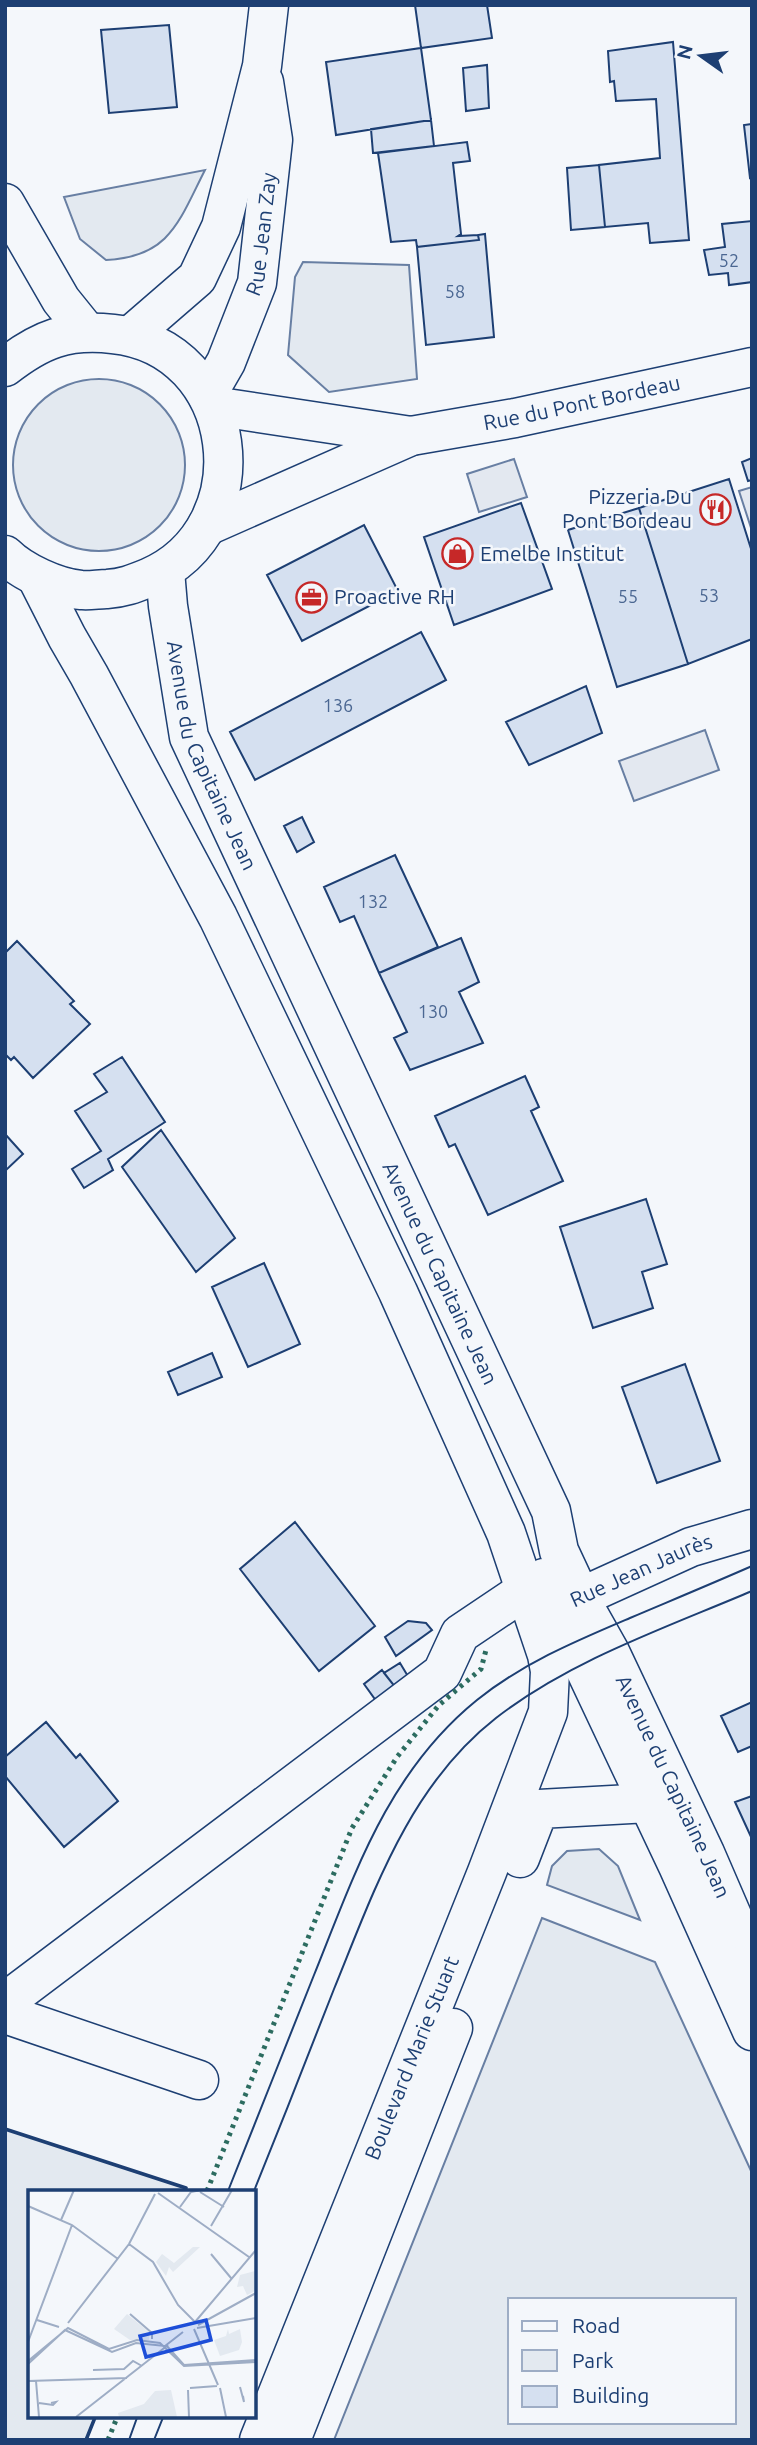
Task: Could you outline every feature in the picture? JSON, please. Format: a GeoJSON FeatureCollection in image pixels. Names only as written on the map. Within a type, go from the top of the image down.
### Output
{"type":"FeatureCollection","features":[{"type":"Feature","properties":{"kind":"main road","name":"Rue Jean Zay"},"geometry":{"type":"LineString","coordinates":[[130,336],[197,278],[221,227],[262,66],[269,5]]}},
{"type":"Feature","properties":{"kind":"main road","name":"Rue Jean Zay"},"geometry":{"type":"LineString","coordinates":[[210,400],[257,283],[273,139],[262,66]]}},
{"type":"Feature","properties":{"kind":"main road"},"geometry":{"type":"LineString","coordinates":[[5,203],[61,300],[86,331]]}},
{"type":"Feature","properties":{"kind":"main road"},"geometry":{"type":"LineString","coordinates":[[5,367],[30,349],[57,337],[86,331],[130,336],[160,348],[187,369],[210,400],[224,445],[222,486],[207,526],[189,551],[165,570],[124,588],[79,590],[37,578],[5,555]]}},
{"type":"Feature","properties":{"kind":"main road","name":"Rue du Pont Bordeau"},"geometry":{"type":"LineString","coordinates":[[207,526],[411,436],[515,418],[752,367]]}},
{"type":"Feature","properties":{"kind":"main road","name":"Rue du Pont Bordeau"},"geometry":{"type":"LineString","coordinates":[[210,400],[411,436]]}},
{"type":"Feature","properties":{"kind":"main road","name":"Avenue du Capitaine Jean"},"geometry":{"type":"LineString","coordinates":[[165,570],[168,606],[189,737],[551,1511],[558,1551],[556,1606],[547,1655],[564,1663],[649,1803],[752,2031]]}},
{"type":"Feature","properties":{"kind":"main road","name":"Avenue du Capitaine Jean"},"geometry":{"type":"LineString","coordinates":[[37,578],[218,916],[398,1292],[506,1534],[556,1606],[605,1641],[699,1841],[752,1962]]}},
{"type":"Feature","properties":{"kind":"main road","name":"Rue Jean Jaurès"},"geometry":{"type":"LineString","coordinates":[[5,2002],[442,1673],[460,1634],[556,1606],[691,1547],[752,1529]]}},
{"type":"Feature","properties":{"kind":"main road"},"geometry":{"type":"LineString","coordinates":[[290,2440],[539,1809],[567,1708],[556,1606]]}},
{"type":"Feature","properties":{"kind":"main road","name":"Boulevard Marie Stuart"},"geometry":{"type":"LineString","coordinates":[[259,2440],[492,1860],[564,1663]]}},
{"type":"Feature","properties":{"kind":"main road"},"geometry":{"type":"LineString","coordinates":[[539,1809],[649,1803]]}},
{"type":"Feature","properties":{"kind":"main road"},"geometry":{"type":"LineString","coordinates":[[5,2014],[199,2080]]}},
{"type":"Feature","properties":{"kind":"green space"},"geometry":{"type":"Polygon","coordinates":[[[205,170],[188,205],[170,233],[159,244],[145,252],[128,257],[106,260],[80,239],[64,197],[205,170]]]}},
{"type":"Feature","properties":{"kind":"green space"},"geometry":{"type":"Polygon","coordinates":[[[303,262],[409,265],[417,379],[329,392],[288,355],[295,277],[303,262]]]}},
{"type":"Feature","properties":{"kind":"green space"},"geometry":{"type":"Polygon","coordinates":[[[99,379],[132,386],[147,393],[160,404],[171,417],[178,432],[185,465],[178,498],[171,513],[160,526],[147,537],[132,544],[99,551],[66,544],[51,537],[38,526],[27,513],[20,498],[13,465],[20,432],[27,417],[38,404],[51,393],[66,386],[99,379]]]}},
{"type":"Feature","properties":{"kind":"green space"},"geometry":{"type":"Polygon","coordinates":[[[599,1849],[618,1866],[640,1920],[547,1885],[552,1866],[567,1851],[599,1849]]]}},
{"type":"Feature","properties":{"kind":"green space"},"geometry":{"type":"Polygon","coordinates":[[[542,1918],[655,1962],[752,2173],[752,2440],[334,2440],[542,1918]]]}},
{"type":"Feature","properties":{"kind":"green space"},"geometry":{"type":"Polygon","coordinates":[[[5,2129],[186,2188],[28,2190],[28,2417],[95,2417],[86,2440],[5,2440],[5,2129]]]}},
{"type":"Feature","properties":{"kind":"shaded area"},"geometry":{"type":"Polygon","coordinates":[[[514,459],[527,497],[479,512],[467,474],[514,459]]]}},
{"type":"Feature","properties":{"kind":"shaded area"},"geometry":{"type":"Polygon","coordinates":[[[752,487],[752,531],[739,491],[752,487]]]}},
{"type":"Feature","properties":{"kind":"shaded area"},"geometry":{"type":"Polygon","coordinates":[[[705,730],[719,770],[634,801],[619,761],[705,730]]]}},
{"type":"Feature","properties":{"kind":"building"},"geometry":{"type":"Polygon","coordinates":[[[415,5],[487,5],[492,38],[421,48],[415,5]]]}},
{"type":"Feature","properties":{"kind":"building"},"geometry":{"type":"Polygon","coordinates":[[[169,25],[177,107],[109,113],[101,30],[169,25]]]}},
{"type":"Feature","properties":{"kind":"building"},"geometry":{"type":"Polygon","coordinates":[[[673,42],[689,240],[650,243],[648,223],[605,227],[599,165],[660,158],[656,99],[616,101],[614,81],[610,82],[608,51],[673,42]]]}},
{"type":"Feature","properties":{"kind":"building"},"geometry":{"type":"Polygon","coordinates":[[[421,48],[431,120],[336,135],[326,62],[421,48]]]}},
{"type":"Feature","properties":{"kind":"building"},"geometry":{"type":"Polygon","coordinates":[[[487,65],[489,108],[466,111],[463,68],[487,65]]]}},
{"type":"Feature","properties":{"kind":"building"},"geometry":{"type":"Polygon","coordinates":[[[431,120],[434,146],[373,153],[371,129],[431,120]]]}},
{"type":"Feature","properties":{"kind":"building"},"geometry":{"type":"Polygon","coordinates":[[[752,124],[752,177],[750,178],[744,125],[752,124]]]}},
{"type":"Feature","properties":{"kind":"building"},"geometry":{"type":"Polygon","coordinates":[[[467,142],[470,161],[453,163],[461,234],[458,236],[478,235],[479,240],[417,247],[416,240],[391,242],[378,153],[467,142]]]}},
{"type":"Feature","properties":{"kind":"building"},"geometry":{"type":"Polygon","coordinates":[[[599,165],[605,227],[571,230],[567,168],[599,165]]]}},
{"type":"Feature","properties":{"kind":"building"},"geometry":{"type":"Polygon","coordinates":[[[752,221],[752,282],[729,285],[728,273],[709,275],[704,250],[725,247],[722,224],[752,221]]]}},
{"type":"Feature","properties":{"kind":"building"},"geometry":{"type":"Polygon","coordinates":[[[485,234],[494,337],[426,345],[417,247],[479,240],[478,235],[485,234]]]}},
{"type":"Feature","properties":{"kind":"building"},"geometry":{"type":"Polygon","coordinates":[[[752,458],[752,480],[748,481],[742,462],[752,458]]]}},
{"type":"Feature","properties":{"kind":"building"},"geometry":{"type":"Polygon","coordinates":[[[729,479],[752,552],[752,639],[688,664],[639,508],[729,479]]]}},
{"type":"Feature","properties":{"kind":"building"},"geometry":{"type":"Polygon","coordinates":[[[521,503],[552,589],[454,625],[424,537],[521,503]]]}},
{"type":"Feature","properties":{"kind":"building"},"geometry":{"type":"Polygon","coordinates":[[[639,508],[688,664],[617,687],[568,530],[639,508]]]}},
{"type":"Feature","properties":{"kind":"building"},"geometry":{"type":"Polygon","coordinates":[[[364,525],[398,591],[302,641],[267,575],[364,525]]]}},
{"type":"Feature","properties":{"kind":"building"},"geometry":{"type":"Polygon","coordinates":[[[421,632],[446,680],[255,780],[230,732],[421,632]]]}},
{"type":"Feature","properties":{"kind":"building"},"geometry":{"type":"Polygon","coordinates":[[[586,686],[602,733],[529,765],[506,722],[586,686]]]}},
{"type":"Feature","properties":{"kind":"building"},"geometry":{"type":"Polygon","coordinates":[[[302,817],[314,842],[297,852],[284,826],[302,817]]]}},
{"type":"Feature","properties":{"kind":"building"},"geometry":{"type":"Polygon","coordinates":[[[395,855],[438,947],[379,973],[354,916],[340,922],[324,887],[395,855]]]}},
{"type":"Feature","properties":{"kind":"building"},"geometry":{"type":"Polygon","coordinates":[[[461,938],[479,982],[459,992],[483,1043],[410,1070],[394,1038],[407,1032],[379,973],[461,938]]]}},
{"type":"Feature","properties":{"kind":"building"},"geometry":{"type":"Polygon","coordinates":[[[17,941],[74,1001],[70,1004],[90,1024],[33,1078],[14,1057],[11,1060],[5,1054],[5,953],[17,941]]]}},
{"type":"Feature","properties":{"kind":"building"},"geometry":{"type":"Polygon","coordinates":[[[122,1057],[165,1122],[108,1159],[113,1170],[84,1188],[72,1169],[101,1151],[75,1111],[107,1092],[94,1074],[122,1057]]]}},
{"type":"Feature","properties":{"kind":"building"},"geometry":{"type":"Polygon","coordinates":[[[525,1076],[539,1107],[531,1111],[563,1181],[488,1215],[455,1144],[449,1147],[435,1116],[525,1076]]]}},
{"type":"Feature","properties":{"kind":"building"},"geometry":{"type":"Polygon","coordinates":[[[161,1130],[235,1238],[196,1272],[122,1167],[161,1130]]]}},
{"type":"Feature","properties":{"kind":"building"},"geometry":{"type":"Polygon","coordinates":[[[5,1134],[23,1154],[5,1171],[5,1134]]]}},
{"type":"Feature","properties":{"kind":"building"},"geometry":{"type":"Polygon","coordinates":[[[646,1199],[667,1264],[642,1272],[653,1308],[593,1328],[560,1227],[646,1199]]]}},
{"type":"Feature","properties":{"kind":"building"},"geometry":{"type":"Polygon","coordinates":[[[264,1263],[300,1344],[248,1367],[212,1287],[264,1263]]]}},
{"type":"Feature","properties":{"kind":"building"},"geometry":{"type":"Polygon","coordinates":[[[212,1353],[222,1377],[178,1395],[168,1372],[212,1353]]]}},
{"type":"Feature","properties":{"kind":"building"},"geometry":{"type":"Polygon","coordinates":[[[685,1364],[720,1461],[657,1483],[622,1387],[685,1364]]]}},
{"type":"Feature","properties":{"kind":"building"},"geometry":{"type":"Polygon","coordinates":[[[295,1522],[375,1626],[319,1671],[240,1569],[295,1522]]]}},
{"type":"Feature","properties":{"kind":"building"},"geometry":{"type":"Polygon","coordinates":[[[408,1621],[426,1623],[432,1630],[396,1656],[385,1637],[408,1621]]]}},
{"type":"Feature","properties":{"kind":"building"},"geometry":{"type":"Polygon","coordinates":[[[400,1663],[409,1678],[396,1688],[384,1673],[400,1663]]]}},
{"type":"Feature","properties":{"kind":"building"},"geometry":{"type":"Polygon","coordinates":[[[382,1670],[396,1688],[377,1702],[364,1684],[382,1670]]]}},
{"type":"Feature","properties":{"kind":"building"},"geometry":{"type":"Polygon","coordinates":[[[752,1702],[752,1746],[738,1752],[721,1716],[752,1702]]]}},
{"type":"Feature","properties":{"kind":"building"},"geometry":{"type":"Polygon","coordinates":[[[46,1722],[76,1758],[80,1754],[118,1801],[64,1847],[5,1776],[5,1757],[46,1722]]]}},
{"type":"Feature","properties":{"kind":"building"},"geometry":{"type":"Polygon","coordinates":[[[752,1796],[752,1839],[735,1802],[752,1796]]]}},
{"type":"Feature","properties":{"kind":"tram line"},"geometry":{"type":"LineString","coordinates":[[228,2190],[360,1862],[397,1792],[446,1728],[477,1700],[531,1664],[590,1635],[752,1566]]}},
{"type":"Feature","properties":{"kind":"tram line"},"geometry":{"type":"LineString","coordinates":[[254,2190],[380,1878],[397,1842],[440,1775],[466,1745],[496,1718],[555,1679],[653,1632],[752,1591]]}},
{"type":"Feature","properties":{"kind":"tram line"},"geometry":{"type":"LineString","coordinates":[[129,2440],[137,2417]]}},
{"type":"Feature","properties":{"kind":"tram line"},"geometry":{"type":"LineString","coordinates":[[154,2440],[163,2417]]}},
{"type":"Feature","properties":{"kind":"hedge"},"geometry":{"type":"LineString","coordinates":[[207,2190],[352,1828],[397,1757],[439,1705],[481,1669],[486,1650]]}},
{"type":"Feature","properties":{"kind":"hedge"},"geometry":{"type":"LineString","coordinates":[[108,2440],[117,2417]]}},
{"type":"Feature","properties":{"kind":"wall"},"geometry":{"type":"LineString","coordinates":[[5,2129],[186,2188],[185,2190]]}},
{"type":"Feature","properties":{"kind":"wall"},"geometry":{"type":"LineString","coordinates":[[86,2440],[95,2417]]}},
{"type":"Feature","properties":{"kind":"place","name":"Pizzeria Du Pont Bordeau"},"geometry":{"type":"Point","coordinates":[715,509]}},
{"type":"Feature","properties":{"kind":"place","name":"Emelbe Institut"},"geometry":{"type":"Point","coordinates":[457,554]}},
{"type":"Feature","properties":{"kind":"place","name":"Proactive RH"},"geometry":{"type":"Point","coordinates":[311,597]}}]}
